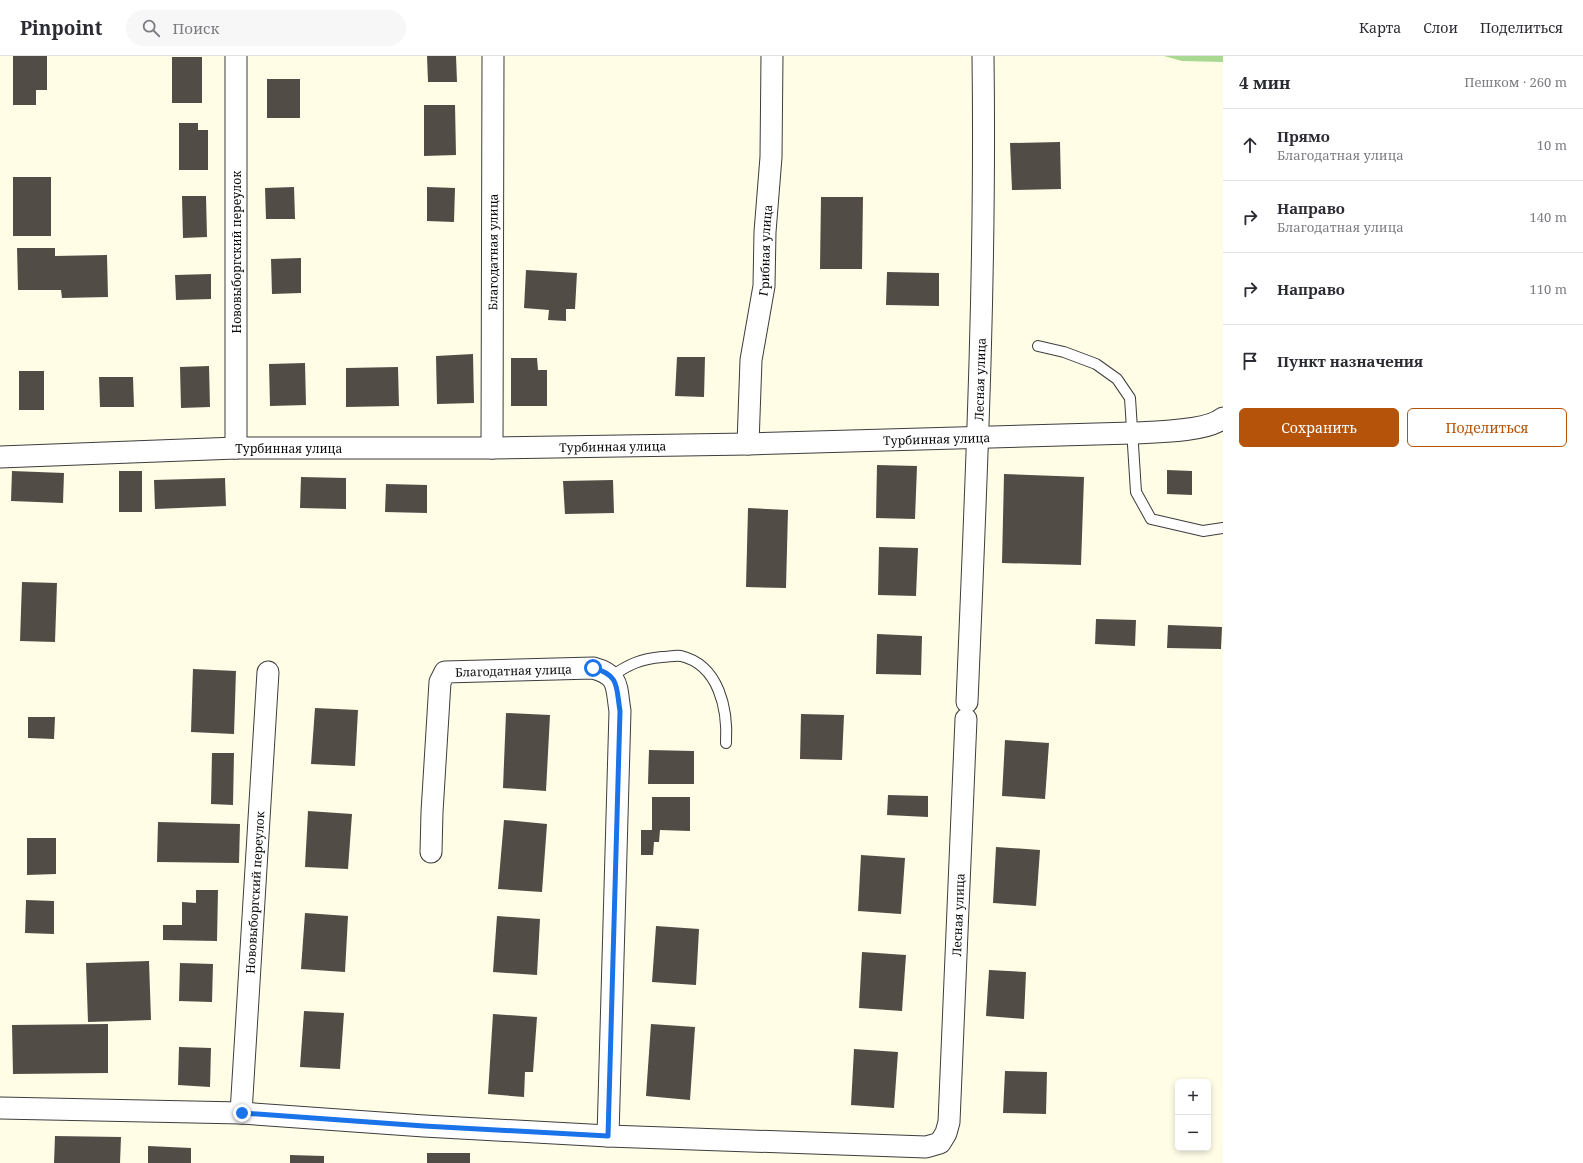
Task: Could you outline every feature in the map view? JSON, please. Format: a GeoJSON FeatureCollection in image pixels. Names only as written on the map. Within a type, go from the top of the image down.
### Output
{"type":"FeatureCollection","features":[{"type":"Feature","properties":{"kind":"street","name":"Нововыборгский переулок"},"geometry":{"type":"LineString","coordinates":[[236,56],[236,448]]}},
{"type":"Feature","properties":{"kind":"street","name":"Благодатная улица"},"geometry":{"type":"LineString","coordinates":[[492,448],[493,56]]}},
{"type":"Feature","properties":{"kind":"street","name":"Грибная улица"},"geometry":{"type":"LineString","coordinates":[[748,444],[751,360],[764,286],[765,232],[771,157],[772,56]]}},
{"type":"Feature","properties":{"kind":"street","name":"Лесная улица"},"geometry":{"type":"LineString","coordinates":[[0,1108],[242,1113],[424,1126],[608,1136],[926,1147],[940,1143],[946,1134],[949,1122],[978,438],[984,163],[983,56]]}},
{"type":"Feature","properties":{"kind":"street","name":"Турбинная улица"},"geometry":{"type":"LineString","coordinates":[[0,457],[236,448],[492,448],[748,444],[1132,434],[1194,428],[1219,421],[1223,418]]}},
{"type":"Feature","properties":{"kind":"street","name":"Благодатная улица"},"geometry":{"type":"LineString","coordinates":[[432,852],[432,812],[440,682],[446,672],[593,668],[604,671],[612,676]]}},
{"type":"Feature","properties":{"kind":"street","name":"Нововыборгский переулок"},"geometry":{"type":"LineString","coordinates":[[242,1113],[268,672]]}},
{"type":"Feature","properties":{"kind":"street"},"geometry":{"type":"LineString","coordinates":[[608,1136],[620,711],[615,682],[612,676]]}},
{"type":"Feature","properties":{"kind":"lane"},"geometry":{"type":"LineString","coordinates":[[1038,346],[1064,352],[1096,364],[1118,379],[1130,398],[1136,492],[1151,519],[1203,531],[1223,528]]}},
{"type":"Feature","properties":{"kind":"lane"},"geometry":{"type":"LineString","coordinates":[[612,676],[627,665],[650,658],[679,656],[700,664],[717,686],[725,710],[727,727],[726,743]]}},
{"type":"Feature","properties":{"kind":"green space"},"geometry":{"type":"Polygon","coordinates":[[[1164,56],[1223,56],[1223,62],[1182,61],[1164,56]]]}},
{"type":"Feature","properties":{"kind":"building"},"geometry":{"type":"Polygon","coordinates":[[[13,56],[47,56],[47,90],[36,90],[36,105],[13,105],[13,56]]]}},
{"type":"Feature","properties":{"kind":"building"},"geometry":{"type":"Polygon","coordinates":[[[427,56],[456,56],[457,82],[428,82],[427,56]]]}},
{"type":"Feature","properties":{"kind":"building"},"geometry":{"type":"Polygon","coordinates":[[[172,57],[202,57],[202,103],[172,103],[172,57]]]}},
{"type":"Feature","properties":{"kind":"building"},"geometry":{"type":"Polygon","coordinates":[[[267,79],[300,79],[300,118],[267,118],[267,79]]]}},
{"type":"Feature","properties":{"kind":"building"},"geometry":{"type":"Polygon","coordinates":[[[424,105],[455,105],[456,155],[424,156],[424,105]]]}},
{"type":"Feature","properties":{"kind":"building"},"geometry":{"type":"Polygon","coordinates":[[[179,123],[198,123],[198,130],[208,130],[208,170],[179,170],[179,123]]]}},
{"type":"Feature","properties":{"kind":"building"},"geometry":{"type":"Polygon","coordinates":[[[1060,142],[1061,189],[1012,190],[1010,143],[1060,142]]]}},
{"type":"Feature","properties":{"kind":"building"},"geometry":{"type":"Polygon","coordinates":[[[13,177],[51,177],[51,236],[13,236],[13,177]]]}},
{"type":"Feature","properties":{"kind":"building"},"geometry":{"type":"Polygon","coordinates":[[[294,187],[295,219],[266,219],[265,188],[294,187]]]}},
{"type":"Feature","properties":{"kind":"building"},"geometry":{"type":"Polygon","coordinates":[[[427,187],[455,188],[454,222],[427,221],[427,187]]]}},
{"type":"Feature","properties":{"kind":"building"},"geometry":{"type":"Polygon","coordinates":[[[182,196],[206,196],[207,237],[183,238],[182,196]]]}},
{"type":"Feature","properties":{"kind":"building"},"geometry":{"type":"Polygon","coordinates":[[[821,197],[863,197],[862,269],[820,269],[821,197]]]}},
{"type":"Feature","properties":{"kind":"building"},"geometry":{"type":"Polygon","coordinates":[[[17,248],[55,248],[55,256],[107,255],[108,297],[62,298],[61,290],[18,290],[17,248]]]}},
{"type":"Feature","properties":{"kind":"building"},"geometry":{"type":"Polygon","coordinates":[[[301,258],[301,293],[272,294],[271,259],[301,258]]]}},
{"type":"Feature","properties":{"kind":"building"},"geometry":{"type":"Polygon","coordinates":[[[526,270],[577,273],[575,309],[566,309],[566,321],[548,320],[549,310],[524,308],[526,270]]]}},
{"type":"Feature","properties":{"kind":"building"},"geometry":{"type":"Polygon","coordinates":[[[887,272],[939,273],[939,306],[886,305],[887,272]]]}},
{"type":"Feature","properties":{"kind":"building"},"geometry":{"type":"Polygon","coordinates":[[[211,274],[211,299],[176,300],[175,275],[211,274]]]}},
{"type":"Feature","properties":{"kind":"building"},"geometry":{"type":"Polygon","coordinates":[[[473,354],[474,403],[437,404],[436,356],[473,354]]]}},
{"type":"Feature","properties":{"kind":"building"},"geometry":{"type":"Polygon","coordinates":[[[677,357],[705,357],[704,397],[675,396],[677,357]]]}},
{"type":"Feature","properties":{"kind":"building"},"geometry":{"type":"Polygon","coordinates":[[[511,358],[537,358],[538,370],[547,370],[547,406],[511,406],[511,358]]]}},
{"type":"Feature","properties":{"kind":"building"},"geometry":{"type":"Polygon","coordinates":[[[305,363],[306,405],[270,406],[269,364],[305,363]]]}},
{"type":"Feature","properties":{"kind":"building"},"geometry":{"type":"Polygon","coordinates":[[[209,366],[210,407],[181,408],[180,367],[209,366]]]}},
{"type":"Feature","properties":{"kind":"building"},"geometry":{"type":"Polygon","coordinates":[[[398,367],[399,406],[346,407],[346,368],[398,367]]]}},
{"type":"Feature","properties":{"kind":"building"},"geometry":{"type":"Polygon","coordinates":[[[19,371],[44,371],[44,410],[19,410],[19,371]]]}},
{"type":"Feature","properties":{"kind":"building"},"geometry":{"type":"Polygon","coordinates":[[[99,377],[133,377],[134,407],[100,407],[99,377]]]}},
{"type":"Feature","properties":{"kind":"building"},"geometry":{"type":"Polygon","coordinates":[[[877,465],[917,466],[915,519],[876,518],[877,465]]]}},
{"type":"Feature","properties":{"kind":"building"},"geometry":{"type":"Polygon","coordinates":[[[1167,470],[1192,471],[1192,495],[1167,494],[1167,470]]]}},
{"type":"Feature","properties":{"kind":"building"},"geometry":{"type":"Polygon","coordinates":[[[12,471],[64,473],[63,503],[11,501],[12,471]]]}},
{"type":"Feature","properties":{"kind":"building"},"geometry":{"type":"Polygon","coordinates":[[[119,471],[142,471],[142,512],[119,512],[119,471]]]}},
{"type":"Feature","properties":{"kind":"building"},"geometry":{"type":"Polygon","coordinates":[[[1004,474],[1084,477],[1081,565],[1002,563],[1004,474]]]}},
{"type":"Feature","properties":{"kind":"building"},"geometry":{"type":"Polygon","coordinates":[[[301,477],[346,478],[346,509],[300,508],[301,477]]]}},
{"type":"Feature","properties":{"kind":"building"},"geometry":{"type":"Polygon","coordinates":[[[225,478],[226,506],[155,509],[154,480],[225,478]]]}},
{"type":"Feature","properties":{"kind":"building"},"geometry":{"type":"Polygon","coordinates":[[[613,480],[614,513],[565,514],[563,481],[613,480]]]}},
{"type":"Feature","properties":{"kind":"building"},"geometry":{"type":"Polygon","coordinates":[[[386,484],[427,485],[427,513],[385,512],[386,484]]]}},
{"type":"Feature","properties":{"kind":"building"},"geometry":{"type":"Polygon","coordinates":[[[748,508],[788,510],[786,588],[746,587],[748,508]]]}},
{"type":"Feature","properties":{"kind":"building"},"geometry":{"type":"Polygon","coordinates":[[[879,547],[918,548],[916,596],[878,595],[879,547]]]}},
{"type":"Feature","properties":{"kind":"building"},"geometry":{"type":"Polygon","coordinates":[[[22,582],[57,583],[55,642],[20,641],[22,582]]]}},
{"type":"Feature","properties":{"kind":"building"},"geometry":{"type":"Polygon","coordinates":[[[1096,619],[1136,620],[1135,646],[1095,644],[1096,619]]]}},
{"type":"Feature","properties":{"kind":"building"},"geometry":{"type":"Polygon","coordinates":[[[1168,625],[1222,627],[1221,649],[1167,648],[1168,625]]]}},
{"type":"Feature","properties":{"kind":"building"},"geometry":{"type":"Polygon","coordinates":[[[877,634],[922,636],[921,675],[876,674],[877,634]]]}},
{"type":"Feature","properties":{"kind":"building"},"geometry":{"type":"Polygon","coordinates":[[[193,669],[236,671],[234,734],[191,732],[193,669]]]}},
{"type":"Feature","properties":{"kind":"building"},"geometry":{"type":"Polygon","coordinates":[[[315,708],[358,710],[355,766],[311,764],[315,708]]]}},
{"type":"Feature","properties":{"kind":"building"},"geometry":{"type":"Polygon","coordinates":[[[506,713],[550,715],[546,791],[503,788],[506,713]]]}},
{"type":"Feature","properties":{"kind":"building"},"geometry":{"type":"Polygon","coordinates":[[[801,714],[844,715],[842,760],[800,759],[801,714]]]}},
{"type":"Feature","properties":{"kind":"building"},"geometry":{"type":"Polygon","coordinates":[[[28,717],[55,717],[54,739],[28,738],[28,717]]]}},
{"type":"Feature","properties":{"kind":"building"},"geometry":{"type":"Polygon","coordinates":[[[1005,740],[1049,743],[1045,799],[1002,796],[1005,740]]]}},
{"type":"Feature","properties":{"kind":"building"},"geometry":{"type":"Polygon","coordinates":[[[649,750],[694,751],[694,784],[648,784],[649,750]]]}},
{"type":"Feature","properties":{"kind":"building"},"geometry":{"type":"Polygon","coordinates":[[[212,753],[234,753],[233,805],[211,804],[212,753]]]}},
{"type":"Feature","properties":{"kind":"building"},"geometry":{"type":"Polygon","coordinates":[[[888,795],[928,796],[928,817],[887,815],[888,795]]]}},
{"type":"Feature","properties":{"kind":"building"},"geometry":{"type":"Polygon","coordinates":[[[652,797],[690,797],[690,831],[660,830],[659,842],[654,842],[653,855],[641,855],[641,830],[652,830],[652,797]]]}},
{"type":"Feature","properties":{"kind":"building"},"geometry":{"type":"Polygon","coordinates":[[[308,811],[352,814],[348,869],[305,867],[308,811]]]}},
{"type":"Feature","properties":{"kind":"building"},"geometry":{"type":"Polygon","coordinates":[[[504,820],[547,824],[542,892],[498,889],[504,820]]]}},
{"type":"Feature","properties":{"kind":"building"},"geometry":{"type":"Polygon","coordinates":[[[158,822],[240,824],[239,863],[157,862],[158,822]]]}},
{"type":"Feature","properties":{"kind":"building"},"geometry":{"type":"Polygon","coordinates":[[[27,838],[56,838],[56,874],[27,875],[27,838]]]}},
{"type":"Feature","properties":{"kind":"building"},"geometry":{"type":"Polygon","coordinates":[[[996,847],[1040,850],[1036,906],[993,903],[996,847]]]}},
{"type":"Feature","properties":{"kind":"building"},"geometry":{"type":"Polygon","coordinates":[[[861,855],[905,858],[901,914],[858,911],[861,855]]]}},
{"type":"Feature","properties":{"kind":"building"},"geometry":{"type":"Polygon","coordinates":[[[196,890],[218,890],[217,941],[163,940],[163,925],[182,925],[182,902],[196,903],[196,890]]]}},
{"type":"Feature","properties":{"kind":"building"},"geometry":{"type":"Polygon","coordinates":[[[26,900],[54,901],[54,934],[25,933],[26,900]]]}},
{"type":"Feature","properties":{"kind":"building"},"geometry":{"type":"Polygon","coordinates":[[[305,913],[348,916],[345,972],[301,969],[305,913]]]}},
{"type":"Feature","properties":{"kind":"building"},"geometry":{"type":"Polygon","coordinates":[[[497,916],[540,919],[537,975],[493,972],[497,916]]]}},
{"type":"Feature","properties":{"kind":"building"},"geometry":{"type":"Polygon","coordinates":[[[656,926],[699,929],[696,985],[652,982],[656,926]]]}},
{"type":"Feature","properties":{"kind":"building"},"geometry":{"type":"Polygon","coordinates":[[[862,952],[906,955],[902,1011],[859,1008],[862,952]]]}},
{"type":"Feature","properties":{"kind":"building"},"geometry":{"type":"Polygon","coordinates":[[[149,961],[151,1020],[88,1022],[86,963],[149,961]]]}},
{"type":"Feature","properties":{"kind":"building"},"geometry":{"type":"Polygon","coordinates":[[[180,963],[213,964],[212,1002],[179,1001],[180,963]]]}},
{"type":"Feature","properties":{"kind":"building"},"geometry":{"type":"Polygon","coordinates":[[[989,970],[1026,972],[1024,1019],[986,1016],[989,970]]]}},
{"type":"Feature","properties":{"kind":"building"},"geometry":{"type":"Polygon","coordinates":[[[304,1011],[344,1013],[340,1069],[300,1067],[304,1011]]]}},
{"type":"Feature","properties":{"kind":"building"},"geometry":{"type":"Polygon","coordinates":[[[493,1014],[537,1017],[533,1072],[525,1072],[524,1097],[488,1094],[493,1014]]]}},
{"type":"Feature","properties":{"kind":"building"},"geometry":{"type":"Polygon","coordinates":[[[108,1024],[108,1073],[13,1074],[12,1025],[108,1024]]]}},
{"type":"Feature","properties":{"kind":"building"},"geometry":{"type":"Polygon","coordinates":[[[651,1024],[695,1027],[690,1100],[646,1096],[651,1024]]]}},
{"type":"Feature","properties":{"kind":"building"},"geometry":{"type":"Polygon","coordinates":[[[179,1047],[211,1048],[210,1087],[178,1085],[179,1047]]]}},
{"type":"Feature","properties":{"kind":"building"},"geometry":{"type":"Polygon","coordinates":[[[854,1049],[898,1052],[894,1108],[851,1105],[854,1049]]]}},
{"type":"Feature","properties":{"kind":"building"},"geometry":{"type":"Polygon","coordinates":[[[1005,1071],[1047,1072],[1046,1114],[1003,1113],[1005,1071]]]}},
{"type":"Feature","properties":{"kind":"building"},"geometry":{"type":"Polygon","coordinates":[[[55,1136],[121,1137],[120,1163],[54,1163],[55,1136]]]}},
{"type":"Feature","properties":{"kind":"building"},"geometry":{"type":"Polygon","coordinates":[[[148,1146],[191,1148],[191,1163],[148,1163],[148,1146]]]}},
{"type":"Feature","properties":{"kind":"building"},"geometry":{"type":"Polygon","coordinates":[[[427,1153],[470,1153],[470,1163],[427,1163],[427,1153]]]}},
{"type":"Feature","properties":{"kind":"building"},"geometry":{"type":"Polygon","coordinates":[[[290,1155],[324,1156],[324,1163],[290,1163],[290,1155]]]}},
{"type":"Feature","properties":{"kind":"route"},"geometry":{"type":"LineString","coordinates":[[242,1113],[424,1126],[608,1136],[620,711],[615,682],[612,676],[604,671],[593,668]]}}]}
